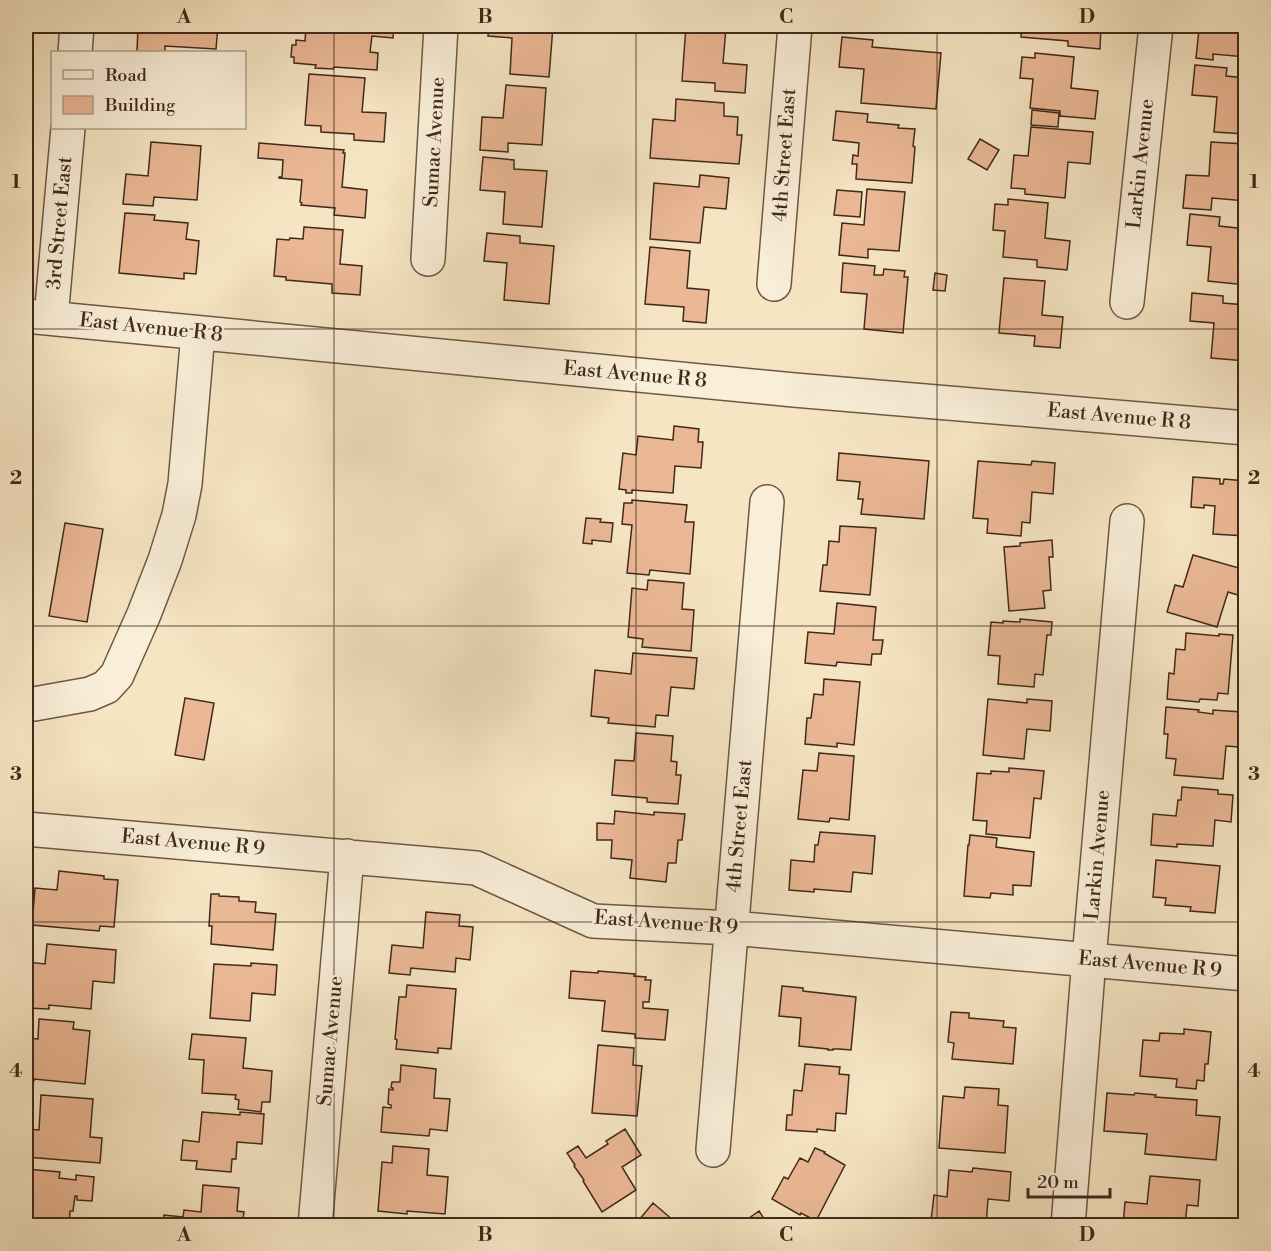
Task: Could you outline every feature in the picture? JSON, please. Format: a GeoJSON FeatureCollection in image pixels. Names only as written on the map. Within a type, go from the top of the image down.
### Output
{"type":"FeatureCollection","features":[{"type":"Feature","properties":{"kind":"street"},"geometry":{"type":"LineString","coordinates":[[75,51],[77,26]]}},
{"type":"Feature","properties":{"kind":"street","name":"Sumac Avenue"},"geometry":{"type":"LineString","coordinates":[[428,259],[441,26]]}},
{"type":"Feature","properties":{"kind":"street","name":"4th Street East"},"geometry":{"type":"LineString","coordinates":[[774,284],[795,26]]}},
{"type":"Feature","properties":{"kind":"street","name":"Larkin Avenue"},"geometry":{"type":"LineString","coordinates":[[1127,302],[1156,26]]}},
{"type":"Feature","properties":{"kind":"street","name":"3rd Street East"},"geometry":{"type":"LineString","coordinates":[[38,317],[68,129]]}},
{"type":"Feature","properties":{"kind":"street","name":"East Avenue R 8"},"geometry":{"type":"LineString","coordinates":[[38,317],[782,389],[1245,428]]}},
{"type":"Feature","properties":{"kind":"street"},"geometry":{"type":"LineString","coordinates":[[34,704],[90,694],[106,687],[117,675],[144,614],[165,560],[179,515],[185,484],[198,333]]}},
{"type":"Feature","properties":{"kind":"street","name":"4th Street East"},"geometry":{"type":"LineString","coordinates":[[713,1150],[767,502]]}},
{"type":"Feature","properties":{"kind":"street","name":"Larkin Avenue"},"geometry":{"type":"LineString","coordinates":[[1068,1226],[1127,521]]}},
{"type":"Feature","properties":{"kind":"street","name":"East Avenue R 9"},"geometry":{"type":"LineString","coordinates":[[26,829],[476,868],[593,921],[732,928],[1245,974]]}},
{"type":"Feature","properties":{"kind":"street","name":"Sumac Avenue"},"geometry":{"type":"LineString","coordinates":[[315,1226],[347,856]]}},
{"type":"Feature","properties":{"kind":"building"},"geometry":{"type":"Polygon","coordinates":[[[138,26],[218,26],[216,49],[165,46],[165,51],[137,51],[138,26]]]}},
{"type":"Feature","properties":{"kind":"building"},"geometry":{"type":"Polygon","coordinates":[[[332,26],[394,26],[393,38],[372,36],[370,52],[378,53],[377,70],[315,68],[316,65],[294,63],[294,57],[291,57],[292,45],[296,45],[296,40],[305,41],[306,28],[331,30],[332,26]]]}},
{"type":"Feature","properties":{"kind":"building"},"geometry":{"type":"Polygon","coordinates":[[[489,26],[553,26],[549,77],[510,74],[512,38],[488,36],[489,26]]]}},
{"type":"Feature","properties":{"kind":"building"},"geometry":{"type":"Polygon","coordinates":[[[686,26],[726,28],[723,63],[747,65],[745,93],[715,91],[715,83],[682,81],[686,26]]]}},
{"type":"Feature","properties":{"kind":"building"},"geometry":{"type":"Polygon","coordinates":[[[843,26],[875,26],[874,32],[843,29],[843,26]]]}},
{"type":"Feature","properties":{"kind":"building"},"geometry":{"type":"Polygon","coordinates":[[[875,26],[908,26],[908,29],[875,26]]]}},
{"type":"Feature","properties":{"kind":"building"},"geometry":{"type":"Polygon","coordinates":[[[1022,26],[1101,26],[1100,49],[1068,46],[1068,41],[1021,37],[1022,26]]]}},
{"type":"Feature","properties":{"kind":"building"},"geometry":{"type":"Polygon","coordinates":[[[1223,26],[1246,26],[1246,57],[1213,54],[1213,60],[1196,58],[1199,29],[1223,31],[1223,26]]]}},
{"type":"Feature","properties":{"kind":"building"},"geometry":{"type":"Polygon","coordinates":[[[842,37],[873,40],[872,47],[941,53],[936,109],[861,103],[864,69],[839,67],[842,37]]]}},
{"type":"Feature","properties":{"kind":"building"},"geometry":{"type":"Polygon","coordinates":[[[1035,53],[1074,57],[1071,88],[1098,91],[1095,119],[1060,116],[1060,111],[1030,108],[1033,79],[1020,78],[1022,57],[1035,58],[1035,53]]]}},
{"type":"Feature","properties":{"kind":"building"},"geometry":{"type":"Polygon","coordinates":[[[1195,65],[1227,68],[1226,76],[1246,78],[1246,134],[1214,132],[1217,97],[1192,95],[1195,65]]]}},
{"type":"Feature","properties":{"kind":"building"},"geometry":{"type":"Polygon","coordinates":[[[309,74],[365,78],[362,112],[386,113],[384,142],[354,140],[354,134],[321,132],[321,126],[305,125],[309,74]]]}},
{"type":"Feature","properties":{"kind":"building"},"geometry":{"type":"Polygon","coordinates":[[[506,85],[546,88],[542,145],[508,143],[508,152],[480,150],[482,117],[503,118],[506,85]]]}},
{"type":"Feature","properties":{"kind":"building"},"geometry":{"type":"Polygon","coordinates":[[[676,99],[724,103],[724,116],[738,117],[737,135],[742,135],[739,164],[650,158],[653,119],[675,121],[676,99]]]}},
{"type":"Feature","properties":{"kind":"building"},"geometry":{"type":"Polygon","coordinates":[[[1032,110],[1059,113],[1058,127],[1031,125],[1032,110]]]}},
{"type":"Feature","properties":{"kind":"building"},"geometry":{"type":"Polygon","coordinates":[[[836,111],[868,114],[867,122],[915,129],[912,183],[856,179],[857,164],[852,164],[853,155],[858,156],[859,143],[833,140],[836,111]]]}},
{"type":"Feature","properties":{"kind":"building"},"geometry":{"type":"Polygon","coordinates":[[[1031,127],[1093,132],[1090,164],[1068,162],[1065,198],[1025,194],[1025,189],[1011,188],[1014,155],[1028,156],[1031,127]]]}},
{"type":"Feature","properties":{"kind":"building"},"geometry":{"type":"Polygon","coordinates":[[[980,139],[999,150],[987,170],[968,159],[980,139]]]}},
{"type":"Feature","properties":{"kind":"building"},"geometry":{"type":"Polygon","coordinates":[[[151,142],[201,146],[197,200],[154,197],[153,206],[123,204],[126,174],[148,176],[151,142]]]}},
{"type":"Feature","properties":{"kind":"building"},"geometry":{"type":"Polygon","coordinates":[[[1211,142],[1246,144],[1246,201],[1212,198],[1211,210],[1183,208],[1186,175],[1209,176],[1211,142]]]}},
{"type":"Feature","properties":{"kind":"building"},"geometry":{"type":"Polygon","coordinates":[[[259,143],[344,150],[342,187],[367,190],[365,218],[334,215],[335,208],[301,205],[302,180],[279,178],[282,177],[283,160],[258,158],[259,143]]]}},
{"type":"Feature","properties":{"kind":"building"},"geometry":{"type":"Polygon","coordinates":[[[483,157],[514,160],[514,169],[547,171],[542,227],[503,224],[505,192],[480,190],[483,157]]]}},
{"type":"Feature","properties":{"kind":"building"},"geometry":{"type":"Polygon","coordinates":[[[700,175],[729,178],[726,209],[704,207],[700,243],[650,239],[654,183],[699,187],[700,175]]]}},
{"type":"Feature","properties":{"kind":"building"},"geometry":{"type":"Polygon","coordinates":[[[867,189],[905,192],[899,251],[868,249],[868,258],[839,255],[842,223],[864,225],[867,189]]]}},
{"type":"Feature","properties":{"kind":"building"},"geometry":{"type":"Polygon","coordinates":[[[837,190],[862,192],[860,217],[834,215],[837,190]]]}},
{"type":"Feature","properties":{"kind":"building"},"geometry":{"type":"Polygon","coordinates":[[[1008,199],[1048,203],[1045,238],[1070,241],[1067,270],[1037,267],[1037,260],[1003,257],[1005,231],[993,230],[995,204],[1008,205],[1008,199]]]}},
{"type":"Feature","properties":{"kind":"building"},"geometry":{"type":"Polygon","coordinates":[[[125,213],[155,215],[154,220],[188,223],[186,239],[199,241],[196,274],[184,273],[184,279],[119,273],[125,213]]]}},
{"type":"Feature","properties":{"kind":"building"},"geometry":{"type":"Polygon","coordinates":[[[1190,214],[1220,217],[1219,226],[1246,229],[1246,285],[1208,281],[1211,247],[1187,245],[1190,214]]]}},
{"type":"Feature","properties":{"kind":"building"},"geometry":{"type":"Polygon","coordinates":[[[304,227],[343,230],[340,264],[362,266],[360,295],[332,293],[332,284],[286,280],[286,277],[274,276],[277,239],[303,239],[304,227]]]}},
{"type":"Feature","properties":{"kind":"building"},"geometry":{"type":"Polygon","coordinates":[[[487,233],[520,236],[520,243],[554,246],[549,304],[504,300],[507,263],[484,261],[487,233]]]}},
{"type":"Feature","properties":{"kind":"building"},"geometry":{"type":"Polygon","coordinates":[[[650,247],[690,251],[687,288],[709,290],[706,323],[683,321],[684,307],[645,304],[650,247]]]}},
{"type":"Feature","properties":{"kind":"building"},"geometry":{"type":"Polygon","coordinates":[[[843,263],[875,266],[874,275],[883,275],[884,269],[905,271],[904,277],[908,277],[903,333],[864,329],[867,294],[841,292],[843,263]]]}},
{"type":"Feature","properties":{"kind":"building"},"geometry":{"type":"Polygon","coordinates":[[[935,273],[947,275],[945,291],[933,290],[935,273]]]}},
{"type":"Feature","properties":{"kind":"building"},"geometry":{"type":"Polygon","coordinates":[[[1004,278],[1045,281],[1042,315],[1063,317],[1060,348],[1034,346],[1035,336],[999,333],[1004,278]]]}},
{"type":"Feature","properties":{"kind":"building"},"geometry":{"type":"Polygon","coordinates":[[[1192,293],[1223,296],[1223,303],[1246,305],[1246,361],[1211,358],[1214,323],[1190,321],[1192,293]]]}},
{"type":"Feature","properties":{"kind":"building"},"geometry":{"type":"Polygon","coordinates":[[[674,426],[699,429],[698,442],[703,442],[701,468],[675,466],[673,493],[632,490],[632,493],[626,493],[626,490],[619,489],[623,453],[636,455],[638,436],[673,440],[674,426]]]}},
{"type":"Feature","properties":{"kind":"building"},"geometry":{"type":"Polygon","coordinates":[[[839,453],[929,461],[924,519],[861,514],[863,499],[858,499],[860,482],[837,480],[839,453]]]}},
{"type":"Feature","properties":{"kind":"building"},"geometry":{"type":"Polygon","coordinates":[[[978,461],[1031,465],[1032,461],[1055,463],[1053,494],[1032,492],[1030,523],[1022,522],[1021,536],[987,533],[988,519],[973,518],[978,461]]]}},
{"type":"Feature","properties":{"kind":"building"},"geometry":{"type":"Polygon","coordinates":[[[1193,477],[1220,479],[1220,484],[1223,484],[1224,479],[1246,481],[1246,536],[1213,534],[1215,506],[1191,507],[1193,477]]]}},
{"type":"Feature","properties":{"kind":"building"},"geometry":{"type":"Polygon","coordinates":[[[632,500],[687,505],[685,522],[694,522],[690,574],[650,570],[649,575],[627,573],[632,525],[622,524],[624,503],[632,503],[632,500]]]}},
{"type":"Feature","properties":{"kind":"building"},"geometry":{"type":"Polygon","coordinates":[[[586,518],[613,523],[611,542],[592,540],[592,544],[583,543],[586,518]]]}},
{"type":"Feature","properties":{"kind":"building"},"geometry":{"type":"Polygon","coordinates":[[[65,523],[103,529],[87,622],[49,616],[65,523]]]}},
{"type":"Feature","properties":{"kind":"building"},"geometry":{"type":"Polygon","coordinates":[[[840,526],[876,528],[870,595],[820,591],[823,565],[827,565],[829,541],[839,542],[840,526]]]}},
{"type":"Feature","properties":{"kind":"building"},"geometry":{"type":"Polygon","coordinates":[[[1052,540],[1053,557],[1049,557],[1051,590],[1043,591],[1045,608],[1009,611],[1004,547],[1052,540]]]}},
{"type":"Feature","properties":{"kind":"building"},"geometry":{"type":"Polygon","coordinates":[[[1193,555],[1246,570],[1246,582],[1241,596],[1228,592],[1217,627],[1167,612],[1175,585],[1183,587],[1193,555]]]}},
{"type":"Feature","properties":{"kind":"building"},"geometry":{"type":"Polygon","coordinates":[[[648,580],[684,583],[682,609],[694,610],[691,651],[642,647],[643,639],[628,637],[632,588],[647,590],[648,580]]]}},
{"type":"Feature","properties":{"kind":"building"},"geometry":{"type":"Polygon","coordinates":[[[837,603],[876,607],[873,640],[883,640],[881,654],[872,654],[871,665],[837,662],[836,666],[805,663],[808,632],[834,634],[837,603]]]}},
{"type":"Feature","properties":{"kind":"building"},"geometry":{"type":"Polygon","coordinates":[[[1020,619],[1052,622],[1051,635],[1047,635],[1043,675],[1035,674],[1034,687],[998,684],[1000,656],[988,655],[991,622],[1020,622],[1020,619]]]}},
{"type":"Feature","properties":{"kind":"building"},"geometry":{"type":"Polygon","coordinates":[[[1186,633],[1233,635],[1228,694],[1218,693],[1217,700],[1200,699],[1199,702],[1167,699],[1169,673],[1174,674],[1176,649],[1185,650],[1186,633]]]}},
{"type":"Feature","properties":{"kind":"building"},"geometry":{"type":"Polygon","coordinates":[[[633,653],[697,658],[694,689],[671,687],[668,716],[656,715],[655,727],[608,723],[609,718],[591,716],[595,670],[631,674],[633,653]]]}},
{"type":"Feature","properties":{"kind":"building"},"geometry":{"type":"Polygon","coordinates":[[[824,679],[860,682],[854,745],[837,743],[837,747],[805,744],[807,718],[811,718],[814,694],[823,695],[824,679]]]}},
{"type":"Feature","properties":{"kind":"building"},"geometry":{"type":"Polygon","coordinates":[[[185,698],[214,703],[204,760],[175,755],[185,698]]]}},
{"type":"Feature","properties":{"kind":"building"},"geometry":{"type":"Polygon","coordinates":[[[988,699],[1027,703],[1027,699],[1052,701],[1050,731],[1027,729],[1024,759],[983,755],[988,699]]]}},
{"type":"Feature","properties":{"kind":"building"},"geometry":{"type":"Polygon","coordinates":[[[1166,707],[1199,710],[1198,712],[1213,714],[1213,710],[1242,712],[1239,747],[1226,746],[1223,779],[1174,775],[1176,759],[1166,758],[1168,734],[1164,734],[1166,707]]]}},
{"type":"Feature","properties":{"kind":"building"},"geometry":{"type":"Polygon","coordinates":[[[636,733],[673,736],[671,761],[677,762],[676,775],[681,775],[678,804],[647,802],[647,798],[612,795],[615,760],[634,761],[636,733]]]}},
{"type":"Feature","properties":{"kind":"building"},"geometry":{"type":"Polygon","coordinates":[[[819,753],[854,756],[849,820],[830,818],[829,822],[798,819],[803,770],[817,771],[819,753]]]}},
{"type":"Feature","properties":{"kind":"building"},"geometry":{"type":"Polygon","coordinates":[[[1009,768],[1044,771],[1041,799],[1034,798],[1030,838],[986,834],[987,821],[973,820],[977,773],[1009,772],[1009,768]]]}},
{"type":"Feature","properties":{"kind":"building"},"geometry":{"type":"Polygon","coordinates":[[[1182,787],[1218,790],[1218,794],[1233,795],[1231,822],[1215,820],[1213,846],[1151,845],[1153,814],[1176,816],[1182,787]]]}},
{"type":"Feature","properties":{"kind":"building"},"geometry":{"type":"Polygon","coordinates":[[[615,811],[654,815],[654,812],[685,814],[682,840],[678,840],[676,863],[668,863],[666,882],[630,878],[632,860],[611,858],[612,840],[597,840],[597,823],[614,824],[615,811]]]}},
{"type":"Feature","properties":{"kind":"building"},"geometry":{"type":"Polygon","coordinates":[[[820,832],[875,836],[872,874],[853,872],[851,892],[814,889],[814,892],[789,890],[791,860],[814,862],[815,845],[818,845],[820,832]]]}},
{"type":"Feature","properties":{"kind":"building"},"geometry":{"type":"Polygon","coordinates":[[[970,835],[997,838],[996,847],[1034,852],[1031,886],[1013,885],[1013,895],[991,893],[990,898],[964,896],[970,835]]]}},
{"type":"Feature","properties":{"kind":"building"},"geometry":{"type":"Polygon","coordinates":[[[1156,860],[1220,866],[1215,913],[1190,911],[1191,907],[1165,905],[1166,898],[1153,897],[1156,860]]]}},
{"type":"Feature","properties":{"kind":"building"},"geometry":{"type":"Polygon","coordinates":[[[59,871],[104,876],[104,879],[118,880],[114,927],[100,926],[99,931],[32,925],[35,888],[57,890],[59,871]]]}},
{"type":"Feature","properties":{"kind":"building"},"geometry":{"type":"Polygon","coordinates":[[[211,894],[239,897],[239,901],[256,902],[255,912],[276,914],[273,950],[211,944],[212,926],[209,926],[211,894]]]}},
{"type":"Feature","properties":{"kind":"building"},"geometry":{"type":"Polygon","coordinates":[[[426,912],[460,915],[459,926],[473,927],[470,960],[456,958],[455,972],[411,968],[410,975],[389,973],[392,945],[423,948],[426,912]]]}},
{"type":"Feature","properties":{"kind":"building"},"geometry":{"type":"Polygon","coordinates":[[[47,944],[116,950],[114,983],[93,981],[91,1009],[49,1005],[49,1009],[26,1008],[27,962],[45,964],[47,944]]]}},
{"type":"Feature","properties":{"kind":"building"},"geometry":{"type":"Polygon","coordinates":[[[251,963],[277,965],[275,995],[252,993],[250,1021],[210,1018],[214,964],[251,966],[251,963]]]}},
{"type":"Feature","properties":{"kind":"building"},"geometry":{"type":"Polygon","coordinates":[[[571,971],[635,974],[634,976],[651,980],[649,1002],[643,1002],[643,1008],[668,1010],[665,1040],[635,1038],[635,1034],[602,1031],[605,1001],[569,998],[571,971]]]}},
{"type":"Feature","properties":{"kind":"building"},"geometry":{"type":"Polygon","coordinates":[[[407,985],[456,989],[451,1049],[438,1048],[438,1053],[396,1049],[399,997],[406,997],[407,985]]]}},
{"type":"Feature","properties":{"kind":"building"},"geometry":{"type":"Polygon","coordinates":[[[782,986],[803,988],[803,991],[856,997],[851,1050],[799,1046],[801,1018],[779,1016],[782,986]]]}},
{"type":"Feature","properties":{"kind":"building"},"geometry":{"type":"Polygon","coordinates":[[[951,1012],[969,1013],[969,1018],[1004,1021],[1003,1027],[1016,1028],[1013,1064],[952,1059],[954,1043],[948,1042],[951,1012]]]}},
{"type":"Feature","properties":{"kind":"building"},"geometry":{"type":"Polygon","coordinates":[[[39,1019],[74,1022],[73,1029],[90,1031],[85,1084],[26,1080],[26,1038],[38,1039],[39,1019]]]}},
{"type":"Feature","properties":{"kind":"building"},"geometry":{"type":"Polygon","coordinates":[[[1184,1029],[1211,1032],[1204,1081],[1197,1080],[1196,1089],[1176,1087],[1177,1079],[1140,1076],[1143,1040],[1159,1041],[1160,1033],[1184,1034],[1184,1029]]]}},
{"type":"Feature","properties":{"kind":"building"},"geometry":{"type":"Polygon","coordinates":[[[192,1034],[246,1038],[243,1068],[272,1071],[270,1102],[262,1102],[261,1112],[238,1109],[239,1100],[235,1099],[236,1095],[202,1093],[204,1060],[189,1059],[192,1034]]]}},
{"type":"Feature","properties":{"kind":"building"},"geometry":{"type":"Polygon","coordinates":[[[598,1045],[634,1048],[633,1065],[642,1066],[637,1116],[592,1113],[598,1045]]]}},
{"type":"Feature","properties":{"kind":"building"},"geometry":{"type":"Polygon","coordinates":[[[805,1064],[840,1067],[839,1074],[849,1075],[846,1114],[836,1113],[835,1131],[786,1130],[787,1115],[792,1115],[794,1090],[802,1091],[805,1064]]]}},
{"type":"Feature","properties":{"kind":"building"},"geometry":{"type":"Polygon","coordinates":[[[401,1065],[436,1069],[434,1098],[450,1099],[447,1131],[430,1129],[429,1136],[381,1132],[383,1107],[391,1108],[388,1104],[389,1089],[393,1090],[392,1082],[400,1082],[401,1065]]]}},
{"type":"Feature","properties":{"kind":"building"},"geometry":{"type":"Polygon","coordinates":[[[965,1087],[999,1089],[998,1105],[1008,1106],[1005,1153],[939,1148],[943,1096],[964,1098],[965,1087]]]}},
{"type":"Feature","properties":{"kind":"building"},"geometry":{"type":"Polygon","coordinates":[[[1107,1093],[1134,1095],[1135,1093],[1197,1100],[1196,1115],[1220,1117],[1216,1160],[1145,1154],[1147,1134],[1104,1131],[1107,1093]]]}},
{"type":"Feature","properties":{"kind":"building"},"geometry":{"type":"Polygon","coordinates":[[[41,1095],[93,1099],[90,1137],[102,1138],[100,1163],[26,1157],[26,1129],[39,1130],[41,1095]]]}},
{"type":"Feature","properties":{"kind":"building"},"geometry":{"type":"Polygon","coordinates":[[[202,1112],[264,1114],[262,1144],[237,1142],[236,1159],[232,1159],[231,1172],[196,1169],[197,1161],[181,1160],[183,1140],[199,1142],[202,1112]]]}},
{"type":"Feature","properties":{"kind":"building"},"geometry":{"type":"Polygon","coordinates":[[[625,1129],[641,1155],[622,1167],[636,1190],[602,1212],[567,1153],[578,1146],[586,1158],[608,1144],[606,1141],[625,1129]]]}},
{"type":"Feature","properties":{"kind":"building"},"geometry":{"type":"Polygon","coordinates":[[[393,1146],[429,1149],[427,1175],[448,1177],[445,1214],[378,1211],[382,1162],[392,1163],[393,1146]]]}},
{"type":"Feature","properties":{"kind":"building"},"geometry":{"type":"Polygon","coordinates":[[[815,1148],[845,1165],[816,1221],[772,1199],[784,1177],[788,1179],[800,1158],[808,1162],[815,1148]]]}},
{"type":"Feature","properties":{"kind":"building"},"geometry":{"type":"Polygon","coordinates":[[[973,1168],[1011,1172],[1009,1201],[988,1199],[986,1226],[965,1226],[931,1221],[934,1195],[947,1197],[949,1170],[972,1172],[973,1168]]]}},
{"type":"Feature","properties":{"kind":"building"},"geometry":{"type":"Polygon","coordinates":[[[26,1169],[60,1172],[59,1178],[76,1180],[76,1175],[94,1177],[92,1201],[77,1200],[75,1196],[73,1211],[70,1211],[69,1226],[26,1226],[26,1169]]]}},
{"type":"Feature","properties":{"kind":"building"},"geometry":{"type":"Polygon","coordinates":[[[1150,1176],[1200,1180],[1198,1206],[1187,1205],[1185,1226],[1123,1226],[1125,1202],[1147,1204],[1150,1176]]]}},
{"type":"Feature","properties":{"kind":"building"},"geometry":{"type":"Polygon","coordinates":[[[203,1185],[239,1188],[237,1211],[244,1212],[242,1226],[163,1226],[164,1215],[183,1217],[184,1210],[201,1212],[203,1185]]]}},
{"type":"Feature","properties":{"kind":"building"},"geometry":{"type":"Polygon","coordinates":[[[653,1203],[673,1220],[670,1224],[672,1226],[634,1226],[653,1203]]]}},
{"type":"Feature","properties":{"kind":"building"},"geometry":{"type":"Polygon","coordinates":[[[759,1211],[769,1226],[738,1226],[759,1211]]]}}]}
